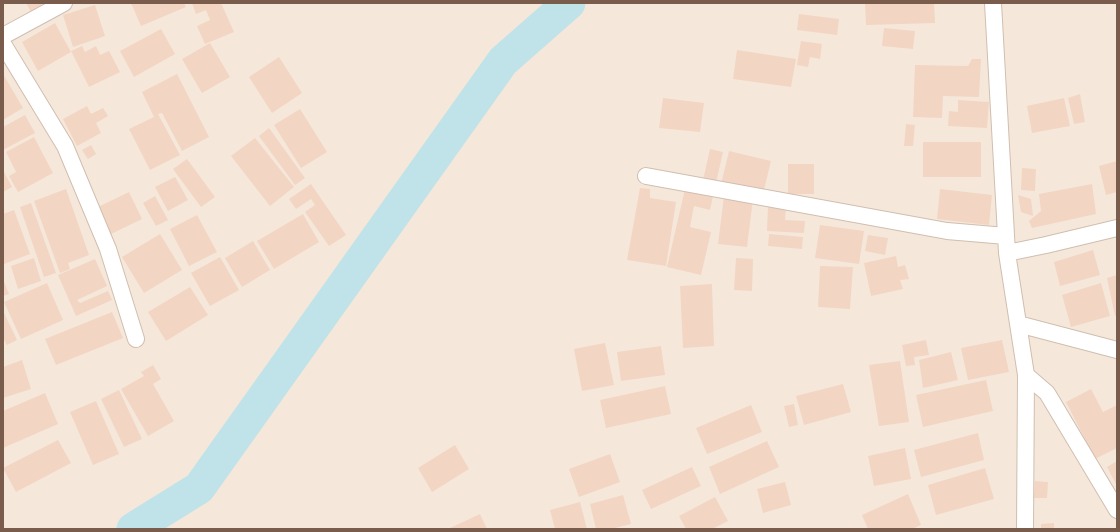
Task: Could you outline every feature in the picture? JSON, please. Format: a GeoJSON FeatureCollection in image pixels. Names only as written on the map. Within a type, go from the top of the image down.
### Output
{"type":"FeatureCollection","features":[{"type":"Feature","properties":{"kind":"street"},"geometry":{"type":"LineString","coordinates":[[3,36],[64,3]]}},
{"type":"Feature","properties":{"kind":"street"},"geometry":{"type":"LineString","coordinates":[[993,3],[1007,253],[1026,374],[1025,529]]}},
{"type":"Feature","properties":{"kind":"street"},"geometry":{"type":"LineString","coordinates":[[3,44],[64,146],[108,249],[136,339]]}},
{"type":"Feature","properties":{"kind":"street"},"geometry":{"type":"LineString","coordinates":[[646,176],[947,230],[1006,236]]}},
{"type":"Feature","properties":{"kind":"street"},"geometry":{"type":"LineString","coordinates":[[1007,253],[1117,228]]}},
{"type":"Feature","properties":{"kind":"street"},"geometry":{"type":"LineString","coordinates":[[1018,324],[1117,350]]}},
{"type":"Feature","properties":{"kind":"street"},"geometry":{"type":"LineString","coordinates":[[1026,374],[1047,392],[1117,510]]}},
{"type":"Feature","properties":{"kind":"shaded area"},"geometry":{"type":"Polygon","coordinates":[[[3,3],[1117,3],[1117,529],[3,529],[3,3]]]}},
{"type":"Feature","properties":{"kind":"building"},"geometry":{"type":"Polygon","coordinates":[[[26,3],[41,3],[42,5],[31,12],[26,3]]]}},
{"type":"Feature","properties":{"kind":"building"},"geometry":{"type":"Polygon","coordinates":[[[131,3],[184,3],[186,7],[141,26],[131,3]]]}},
{"type":"Feature","properties":{"kind":"building"},"geometry":{"type":"Polygon","coordinates":[[[192,3],[221,3],[234,32],[205,44],[197,26],[210,20],[206,10],[196,14],[192,3]]]}},
{"type":"Feature","properties":{"kind":"building"},"geometry":{"type":"Polygon","coordinates":[[[865,3],[934,3],[935,23],[866,25],[865,3]]]}},
{"type":"Feature","properties":{"kind":"building"},"geometry":{"type":"Polygon","coordinates":[[[95,5],[105,36],[73,47],[63,15],[95,5]]]}},
{"type":"Feature","properties":{"kind":"building"},"geometry":{"type":"Polygon","coordinates":[[[799,14],[839,19],[837,35],[797,30],[799,14]]]}},
{"type":"Feature","properties":{"kind":"building"},"geometry":{"type":"Polygon","coordinates":[[[55,23],[71,52],[38,71],[22,42],[55,23]]]}},
{"type":"Feature","properties":{"kind":"building"},"geometry":{"type":"Polygon","coordinates":[[[884,28],[915,31],[913,49],[882,46],[884,28]]]}},
{"type":"Feature","properties":{"kind":"building"},"geometry":{"type":"Polygon","coordinates":[[[161,29],[175,54],[134,77],[120,51],[161,29]]]}},
{"type":"Feature","properties":{"kind":"building"},"geometry":{"type":"Polygon","coordinates":[[[801,41],[822,44],[820,59],[810,57],[808,67],[797,65],[801,41]]]}},
{"type":"Feature","properties":{"kind":"building"},"geometry":{"type":"Polygon","coordinates":[[[210,43],[230,77],[202,93],[182,59],[210,43]]]}},
{"type":"Feature","properties":{"kind":"building"},"geometry":{"type":"Polygon","coordinates":[[[82,46],[85,52],[96,46],[100,55],[109,51],[120,72],[89,87],[71,51],[82,46]]]}},
{"type":"Feature","properties":{"kind":"building"},"geometry":{"type":"Polygon","coordinates":[[[737,50],[796,59],[791,87],[733,79],[737,50]]]}},
{"type":"Feature","properties":{"kind":"building"},"geometry":{"type":"Polygon","coordinates":[[[279,57],[302,93],[272,113],[249,77],[279,57]]]}},
{"type":"Feature","properties":{"kind":"building"},"geometry":{"type":"Polygon","coordinates":[[[972,59],[981,59],[979,97],[943,96],[942,118],[913,117],[915,65],[968,66],[972,59]]]}},
{"type":"Feature","properties":{"kind":"building"},"geometry":{"type":"Polygon","coordinates":[[[3,74],[23,108],[3,120],[3,74]]]}},
{"type":"Feature","properties":{"kind":"building"},"geometry":{"type":"Polygon","coordinates":[[[177,74],[209,137],[182,151],[162,113],[158,114],[180,155],[150,170],[129,129],[154,117],[142,92],[177,74]]]}},
{"type":"Feature","properties":{"kind":"building"},"geometry":{"type":"Polygon","coordinates":[[[1080,94],[1085,122],[1074,124],[1068,98],[1080,94]]]}},
{"type":"Feature","properties":{"kind":"building"},"geometry":{"type":"Polygon","coordinates":[[[663,98],[704,103],[700,132],[659,128],[663,98]]]}},
{"type":"Feature","properties":{"kind":"building"},"geometry":{"type":"Polygon","coordinates":[[[1064,98],[1070,126],[1032,133],[1027,106],[1064,98]]]}},
{"type":"Feature","properties":{"kind":"building"},"geometry":{"type":"Polygon","coordinates":[[[958,100],[989,102],[987,128],[948,126],[949,111],[958,112],[958,100]]]}},
{"type":"Feature","properties":{"kind":"building"},"geometry":{"type":"Polygon","coordinates":[[[87,106],[91,114],[103,108],[108,116],[96,123],[101,133],[77,146],[63,119],[87,106]]]}},
{"type":"Feature","properties":{"kind":"building"},"geometry":{"type":"Polygon","coordinates":[[[300,109],[327,152],[301,168],[274,125],[300,109]]]}},
{"type":"Feature","properties":{"kind":"building"},"geometry":{"type":"Polygon","coordinates":[[[25,115],[35,133],[3,150],[3,127],[25,115]]]}},
{"type":"Feature","properties":{"kind":"building"},"geometry":{"type":"Polygon","coordinates":[[[906,124],[915,125],[913,146],[904,146],[906,124]]]}},
{"type":"Feature","properties":{"kind":"building"},"geometry":{"type":"Polygon","coordinates":[[[269,128],[305,178],[295,185],[259,136],[269,128]]]}},
{"type":"Feature","properties":{"kind":"building"},"geometry":{"type":"Polygon","coordinates":[[[34,137],[53,173],[18,192],[9,176],[16,172],[6,152],[34,137]]]}},
{"type":"Feature","properties":{"kind":"building"},"geometry":{"type":"Polygon","coordinates":[[[255,138],[294,187],[270,206],[231,156],[255,138]]]}},
{"type":"Feature","properties":{"kind":"building"},"geometry":{"type":"Polygon","coordinates":[[[923,142],[981,142],[981,177],[923,177],[923,142]]]}},
{"type":"Feature","properties":{"kind":"building"},"geometry":{"type":"Polygon","coordinates":[[[91,145],[96,154],[88,159],[82,150],[91,145]]]}},
{"type":"Feature","properties":{"kind":"building"},"geometry":{"type":"Polygon","coordinates":[[[710,149],[723,152],[716,183],[703,180],[710,149]]]}},
{"type":"Feature","properties":{"kind":"building"},"geometry":{"type":"Polygon","coordinates":[[[729,151],[771,161],[763,194],[721,184],[729,151]]]}},
{"type":"Feature","properties":{"kind":"building"},"geometry":{"type":"Polygon","coordinates":[[[187,159],[215,197],[201,207],[173,169],[187,159]]]}},
{"type":"Feature","properties":{"kind":"building"},"geometry":{"type":"Polygon","coordinates":[[[1117,161],[1117,192],[1106,195],[1099,166],[1117,161]]]}},
{"type":"Feature","properties":{"kind":"building"},"geometry":{"type":"Polygon","coordinates":[[[788,164],[814,164],[814,194],[788,194],[788,164]]]}},
{"type":"Feature","properties":{"kind":"building"},"geometry":{"type":"Polygon","coordinates":[[[1022,168],[1036,169],[1035,191],[1021,190],[1022,168]]]}},
{"type":"Feature","properties":{"kind":"building"},"geometry":{"type":"Polygon","coordinates":[[[3,170],[12,187],[3,192],[3,170]]]}},
{"type":"Feature","properties":{"kind":"building"},"geometry":{"type":"Polygon","coordinates":[[[175,177],[188,200],[168,211],[155,187],[175,177]]]}},
{"type":"Feature","properties":{"kind":"building"},"geometry":{"type":"Polygon","coordinates":[[[311,184],[346,235],[329,246],[305,212],[315,205],[311,199],[296,209],[289,199],[311,184]]]}},
{"type":"Feature","properties":{"kind":"building"},"geometry":{"type":"Polygon","coordinates":[[[1092,184],[1096,214],[1032,228],[1029,221],[1041,211],[1039,194],[1092,184]]]}},
{"type":"Feature","properties":{"kind":"building"},"geometry":{"type":"Polygon","coordinates":[[[640,188],[650,189],[650,198],[676,202],[666,266],[627,260],[640,188]]]}},
{"type":"Feature","properties":{"kind":"building"},"geometry":{"type":"Polygon","coordinates":[[[66,189],[89,255],[68,263],[70,269],[60,273],[34,201],[66,189]]]}},
{"type":"Feature","properties":{"kind":"building"},"geometry":{"type":"Polygon","coordinates":[[[685,189],[713,196],[710,210],[694,206],[690,227],[711,232],[701,275],[667,267],[685,189]]]}},
{"type":"Feature","properties":{"kind":"building"},"geometry":{"type":"Polygon","coordinates":[[[940,189],[992,195],[989,225],[937,219],[940,189]]]}},
{"type":"Feature","properties":{"kind":"building"},"geometry":{"type":"Polygon","coordinates":[[[129,192],[142,219],[111,234],[98,207],[129,192]]]}},
{"type":"Feature","properties":{"kind":"building"},"geometry":{"type":"Polygon","coordinates":[[[1018,195],[1031,199],[1033,216],[1021,212],[1018,195]]]}},
{"type":"Feature","properties":{"kind":"building"},"geometry":{"type":"Polygon","coordinates":[[[155,196],[168,220],[156,226],[143,203],[155,196]]]}},
{"type":"Feature","properties":{"kind":"building"},"geometry":{"type":"Polygon","coordinates":[[[724,196],[753,199],[747,247],[718,244],[724,196]]]}},
{"type":"Feature","properties":{"kind":"building"},"geometry":{"type":"Polygon","coordinates":[[[31,203],[56,273],[44,277],[20,207],[31,203]]]}},
{"type":"Feature","properties":{"kind":"building"},"geometry":{"type":"Polygon","coordinates":[[[768,206],[786,207],[785,220],[805,221],[804,233],[767,231],[768,206]]]}},
{"type":"Feature","properties":{"kind":"building"},"geometry":{"type":"Polygon","coordinates":[[[14,210],[30,254],[4,264],[3,214],[14,210]]]}},
{"type":"Feature","properties":{"kind":"building"},"geometry":{"type":"Polygon","coordinates":[[[303,214],[319,242],[274,269],[257,241],[303,214]]]}},
{"type":"Feature","properties":{"kind":"building"},"geometry":{"type":"Polygon","coordinates":[[[197,215],[217,252],[189,266],[170,229],[197,215]]]}},
{"type":"Feature","properties":{"kind":"building"},"geometry":{"type":"Polygon","coordinates":[[[820,225],[864,231],[859,264],[815,258],[820,225]]]}},
{"type":"Feature","properties":{"kind":"building"},"geometry":{"type":"Polygon","coordinates":[[[160,234],[182,270],[144,293],[122,257],[160,234]]]}},
{"type":"Feature","properties":{"kind":"building"},"geometry":{"type":"Polygon","coordinates":[[[769,234],[803,237],[802,249],[768,246],[769,234]]]}},
{"type":"Feature","properties":{"kind":"building"},"geometry":{"type":"Polygon","coordinates":[[[868,235],[888,238],[885,255],[865,251],[868,235]]]}},
{"type":"Feature","properties":{"kind":"building"},"geometry":{"type":"Polygon","coordinates":[[[253,241],[270,270],[242,287],[225,258],[253,241]]]}},
{"type":"Feature","properties":{"kind":"building"},"geometry":{"type":"Polygon","coordinates":[[[1093,250],[1100,275],[1060,286],[1054,262],[1093,250]]]}},
{"type":"Feature","properties":{"kind":"building"},"geometry":{"type":"Polygon","coordinates":[[[896,256],[898,267],[905,265],[909,279],[900,280],[903,289],[871,296],[864,263],[896,256]]]}},
{"type":"Feature","properties":{"kind":"building"},"geometry":{"type":"Polygon","coordinates":[[[220,257],[239,290],[210,306],[191,273],[220,257]]]}},
{"type":"Feature","properties":{"kind":"building"},"geometry":{"type":"Polygon","coordinates":[[[34,258],[41,281],[18,289],[11,266],[34,258]]]}},
{"type":"Feature","properties":{"kind":"building"},"geometry":{"type":"Polygon","coordinates":[[[736,258],[753,259],[752,291],[734,290],[736,258]]]}},
{"type":"Feature","properties":{"kind":"building"},"geometry":{"type":"Polygon","coordinates":[[[95,259],[107,286],[77,300],[80,303],[108,291],[112,300],[76,316],[58,275],[95,259]]]}},
{"type":"Feature","properties":{"kind":"building"},"geometry":{"type":"Polygon","coordinates":[[[820,266],[853,267],[850,309],[818,307],[820,266]]]}},
{"type":"Feature","properties":{"kind":"building"},"geometry":{"type":"Polygon","coordinates":[[[1117,275],[1117,315],[1115,316],[1107,278],[1117,275]]]}},
{"type":"Feature","properties":{"kind":"building"},"geometry":{"type":"Polygon","coordinates":[[[3,279],[9,294],[3,296],[3,279]]]}},
{"type":"Feature","properties":{"kind":"building"},"geometry":{"type":"Polygon","coordinates":[[[47,283],[63,320],[21,339],[4,302],[47,283]]]}},
{"type":"Feature","properties":{"kind":"building"},"geometry":{"type":"Polygon","coordinates":[[[1101,283],[1110,316],[1071,327],[1062,295],[1101,283]]]}},
{"type":"Feature","properties":{"kind":"building"},"geometry":{"type":"Polygon","coordinates":[[[712,284],[714,346],[683,348],[680,286],[712,284]]]}},
{"type":"Feature","properties":{"kind":"building"},"geometry":{"type":"Polygon","coordinates":[[[190,287],[208,315],[166,341],[148,312],[190,287]]]}},
{"type":"Feature","properties":{"kind":"building"},"geometry":{"type":"Polygon","coordinates":[[[3,311],[17,340],[7,345],[3,338],[3,311]]]}},
{"type":"Feature","properties":{"kind":"building"},"geometry":{"type":"Polygon","coordinates":[[[112,312],[123,338],[56,365],[45,339],[112,312]]]}},
{"type":"Feature","properties":{"kind":"building"},"geometry":{"type":"Polygon","coordinates":[[[926,340],[929,355],[914,357],[915,365],[906,366],[902,345],[926,340]]]}},
{"type":"Feature","properties":{"kind":"building"},"geometry":{"type":"Polygon","coordinates":[[[1002,340],[1009,372],[968,380],[961,348],[1002,340]]]}},
{"type":"Feature","properties":{"kind":"building"},"geometry":{"type":"Polygon","coordinates":[[[605,343],[614,385],[582,391],[574,349],[605,343]]]}},
{"type":"Feature","properties":{"kind":"building"},"geometry":{"type":"Polygon","coordinates":[[[661,346],[665,375],[621,381],[617,352],[661,346]]]}},
{"type":"Feature","properties":{"kind":"building"},"geometry":{"type":"Polygon","coordinates":[[[951,352],[958,380],[923,388],[919,360],[951,352]]]}},
{"type":"Feature","properties":{"kind":"building"},"geometry":{"type":"Polygon","coordinates":[[[22,360],[31,389],[3,398],[3,367],[22,360]]]}},
{"type":"Feature","properties":{"kind":"building"},"geometry":{"type":"Polygon","coordinates":[[[900,361],[909,422],[879,426],[869,365],[900,361]]]}},
{"type":"Feature","properties":{"kind":"building"},"geometry":{"type":"Polygon","coordinates":[[[153,365],[161,379],[153,384],[174,421],[148,436],[121,389],[144,376],[141,372],[153,365]]]}},
{"type":"Feature","properties":{"kind":"building"},"geometry":{"type":"Polygon","coordinates":[[[986,380],[993,411],[923,427],[916,395],[986,380]]]}},
{"type":"Feature","properties":{"kind":"building"},"geometry":{"type":"Polygon","coordinates":[[[843,384],[851,412],[804,425],[796,396],[843,384]]]}},
{"type":"Feature","properties":{"kind":"building"},"geometry":{"type":"Polygon","coordinates":[[[665,386],[671,414],[606,428],[600,400],[665,386]]]}},
{"type":"Feature","properties":{"kind":"building"},"geometry":{"type":"Polygon","coordinates":[[[1091,389],[1103,412],[1117,405],[1117,448],[1095,459],[1066,402],[1091,389]]]}},
{"type":"Feature","properties":{"kind":"building"},"geometry":{"type":"Polygon","coordinates":[[[119,390],[142,439],[124,447],[101,399],[119,390]]]}},
{"type":"Feature","properties":{"kind":"building"},"geometry":{"type":"Polygon","coordinates":[[[45,393],[58,424],[3,448],[3,411],[45,393]]]}},
{"type":"Feature","properties":{"kind":"building"},"geometry":{"type":"Polygon","coordinates":[[[96,401],[119,454],[93,465],[70,412],[96,401]]]}},
{"type":"Feature","properties":{"kind":"building"},"geometry":{"type":"Polygon","coordinates":[[[794,404],[798,425],[789,427],[784,406],[794,404]]]}},
{"type":"Feature","properties":{"kind":"building"},"geometry":{"type":"Polygon","coordinates":[[[751,405],[762,432],[707,454],[696,428],[751,405]]]}},
{"type":"Feature","properties":{"kind":"building"},"geometry":{"type":"Polygon","coordinates":[[[978,433],[984,460],[921,477],[914,450],[978,433]]]}},
{"type":"Feature","properties":{"kind":"building"},"geometry":{"type":"Polygon","coordinates":[[[58,440],[71,463],[16,492],[3,468],[58,440]]]}},
{"type":"Feature","properties":{"kind":"building"},"geometry":{"type":"Polygon","coordinates":[[[767,441],[779,467],[720,494],[709,467],[767,441]]]}},
{"type":"Feature","properties":{"kind":"building"},"geometry":{"type":"Polygon","coordinates":[[[455,445],[469,469],[432,492],[418,468],[455,445]]]}},
{"type":"Feature","properties":{"kind":"building"},"geometry":{"type":"Polygon","coordinates":[[[905,448],[911,479],[874,486],[868,456],[905,448]]]}},
{"type":"Feature","properties":{"kind":"building"},"geometry":{"type":"Polygon","coordinates":[[[610,454],[620,482],[579,497],[569,469],[610,454]]]}},
{"type":"Feature","properties":{"kind":"building"},"geometry":{"type":"Polygon","coordinates":[[[1117,461],[1117,486],[1107,467],[1117,461]]]}},
{"type":"Feature","properties":{"kind":"building"},"geometry":{"type":"Polygon","coordinates":[[[692,467],[701,486],[651,509],[642,490],[692,467]]]}},
{"type":"Feature","properties":{"kind":"building"},"geometry":{"type":"Polygon","coordinates":[[[985,468],[994,499],[936,515],[928,485],[985,468]]]}},
{"type":"Feature","properties":{"kind":"building"},"geometry":{"type":"Polygon","coordinates":[[[1035,481],[1048,482],[1047,498],[1034,498],[1035,481]]]}},
{"type":"Feature","properties":{"kind":"building"},"geometry":{"type":"Polygon","coordinates":[[[785,482],[791,505],[763,513],[757,489],[785,482]]]}},
{"type":"Feature","properties":{"kind":"building"},"geometry":{"type":"Polygon","coordinates":[[[908,494],[921,525],[912,529],[868,529],[862,515],[908,494]]]}},
{"type":"Feature","properties":{"kind":"building"},"geometry":{"type":"Polygon","coordinates":[[[623,495],[631,524],[611,529],[596,529],[590,504],[623,495]]]}},
{"type":"Feature","properties":{"kind":"building"},"geometry":{"type":"Polygon","coordinates":[[[715,497],[728,521],[712,529],[686,529],[679,516],[715,497]]]}},
{"type":"Feature","properties":{"kind":"building"},"geometry":{"type":"Polygon","coordinates":[[[580,502],[587,529],[555,529],[550,510],[580,502]]]}},
{"type":"Feature","properties":{"kind":"building"},"geometry":{"type":"Polygon","coordinates":[[[480,514],[487,529],[450,528],[480,514]]]}},
{"type":"Feature","properties":{"kind":"building"},"geometry":{"type":"Polygon","coordinates":[[[1054,523],[1054,529],[1041,529],[1041,524],[1054,523]]]}},
{"type":"Feature","properties":{"kind":"waterway"},"geometry":{"type":"LineString","coordinates":[[133,529],[199,488],[503,61],[569,3]]}}]}
